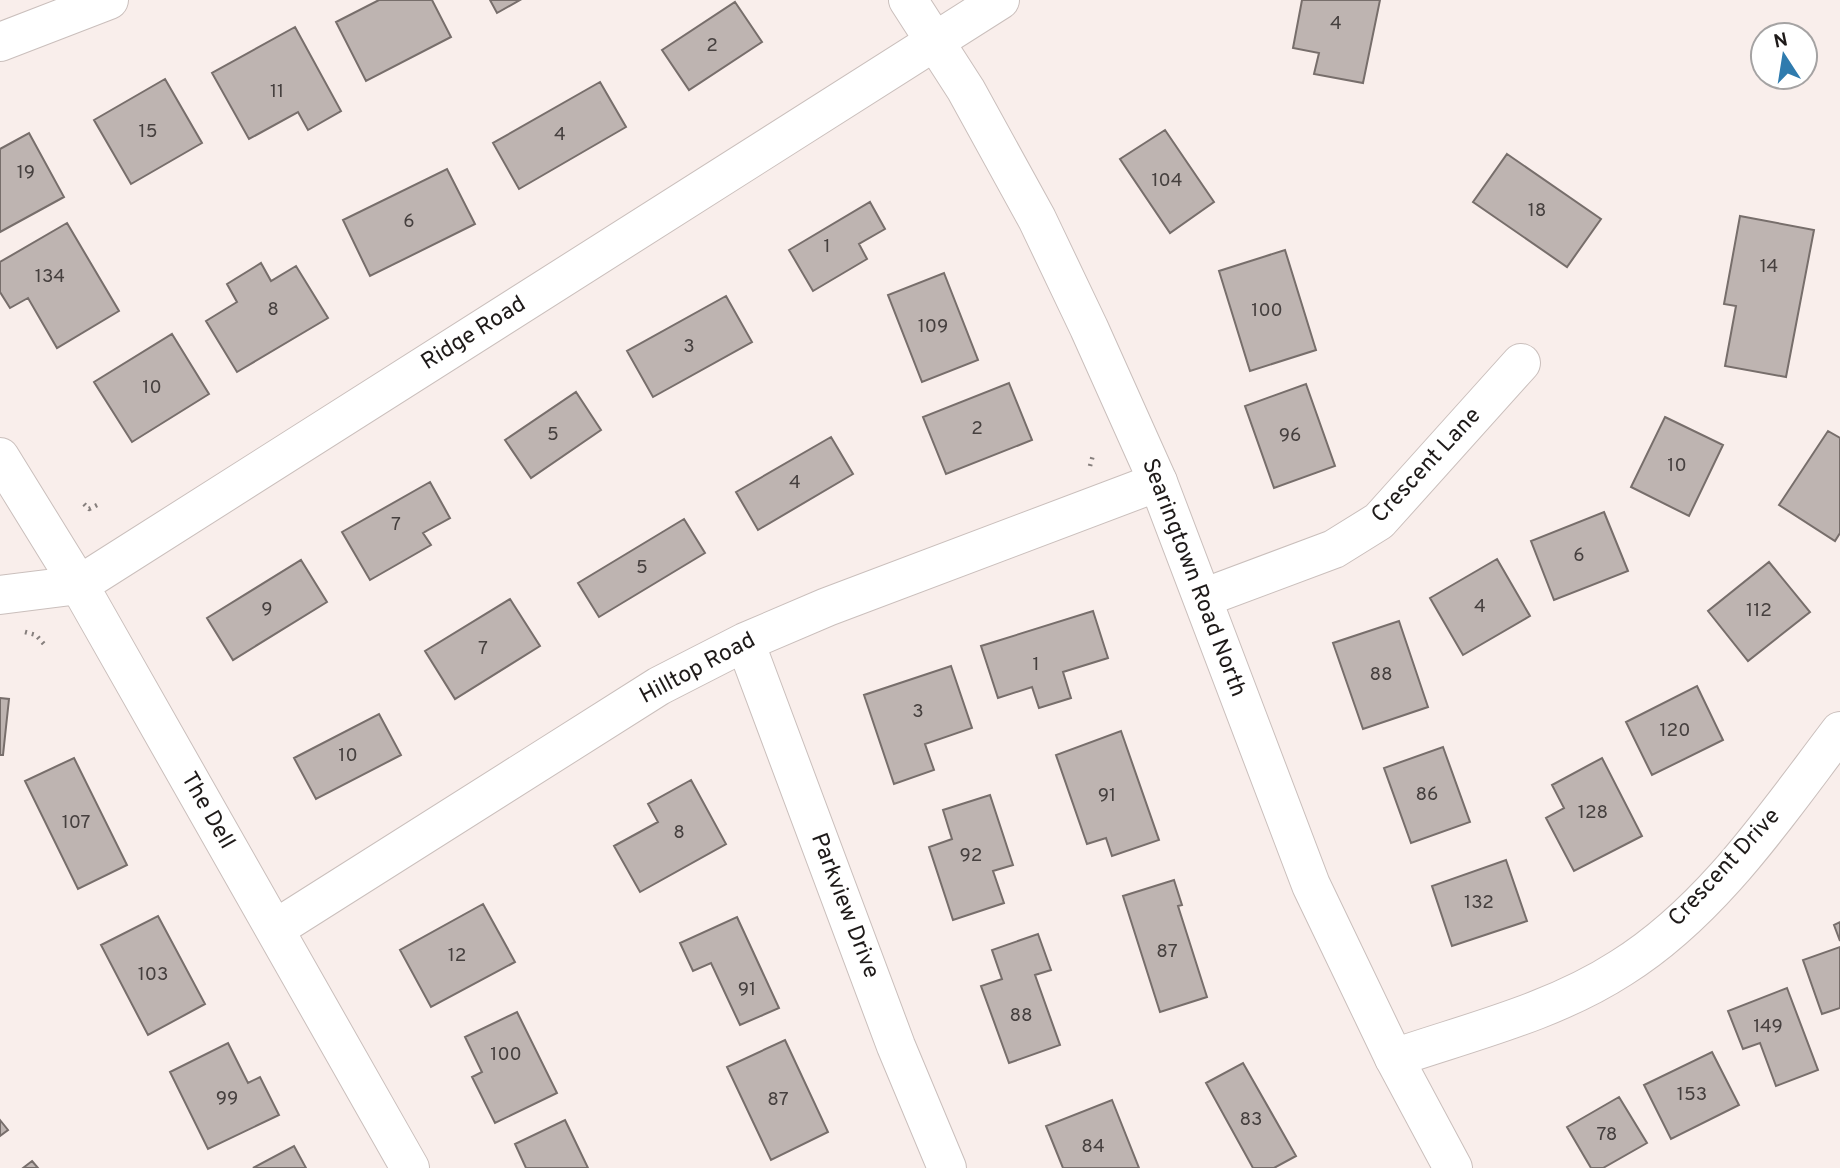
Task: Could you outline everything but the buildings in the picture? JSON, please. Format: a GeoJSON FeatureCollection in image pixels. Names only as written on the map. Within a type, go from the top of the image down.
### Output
{"type":"FeatureCollection","features":[{"type":"Feature","properties":{"kind":"street"},"geometry":{"type":"LineString","coordinates":[[0,42],[109,0]]}},
{"type":"Feature","properties":{"kind":"street","name":"Searingtown Road North"},"geometry":{"type":"LineString","coordinates":[[908,0],[937,40],[1037,219],[1158,482],[1311,885],[1394,1058],[1452,1168]]}},
{"type":"Feature","properties":{"kind":"street"},"geometry":{"type":"LineString","coordinates":[[937,40],[1000,0]]}},
{"type":"Feature","properties":{"kind":"street","name":"Ridge Road"},"geometry":{"type":"LineString","coordinates":[[0,595],[79,585],[937,40]]}},
{"type":"Feature","properties":{"kind":"street","name":"Crescent Lane"},"geometry":{"type":"LineString","coordinates":[[1203,598],[1334,549],[1379,521],[1521,363]]}},
{"type":"Feature","properties":{"kind":"street","name":"The Dell"},"geometry":{"type":"LineString","coordinates":[[0,457],[79,585],[410,1168]]}},
{"type":"Feature","properties":{"kind":"street","name":"Hilltop Road"},"geometry":{"type":"LineString","coordinates":[[275,929],[659,686],[745,642],[827,607],[1158,482]]}},
{"type":"Feature","properties":{"kind":"street","name":"Parkview Drive"},"geometry":{"type":"LineString","coordinates":[[745,642],[896,1046],[947,1168]]}},
{"type":"Feature","properties":{"kind":"street","name":"Crescent Drive"},"geometry":{"type":"LineString","coordinates":[[1394,1058],[1539,1009],[1621,968],[1709,893],[1767,827],[1840,730]]}},
{"type":"Feature","properties":{"kind":"path"},"geometry":{"type":"LineString","coordinates":[[1093,456],[1093,465]]}},
{"type":"Feature","properties":{"kind":"path"},"geometry":{"type":"LineString","coordinates":[[84,504],[89,509],[97,505]]}},
{"type":"Feature","properties":{"kind":"path"},"geometry":{"type":"LineString","coordinates":[[25,632],[36,635],[44,644]]}}]}
